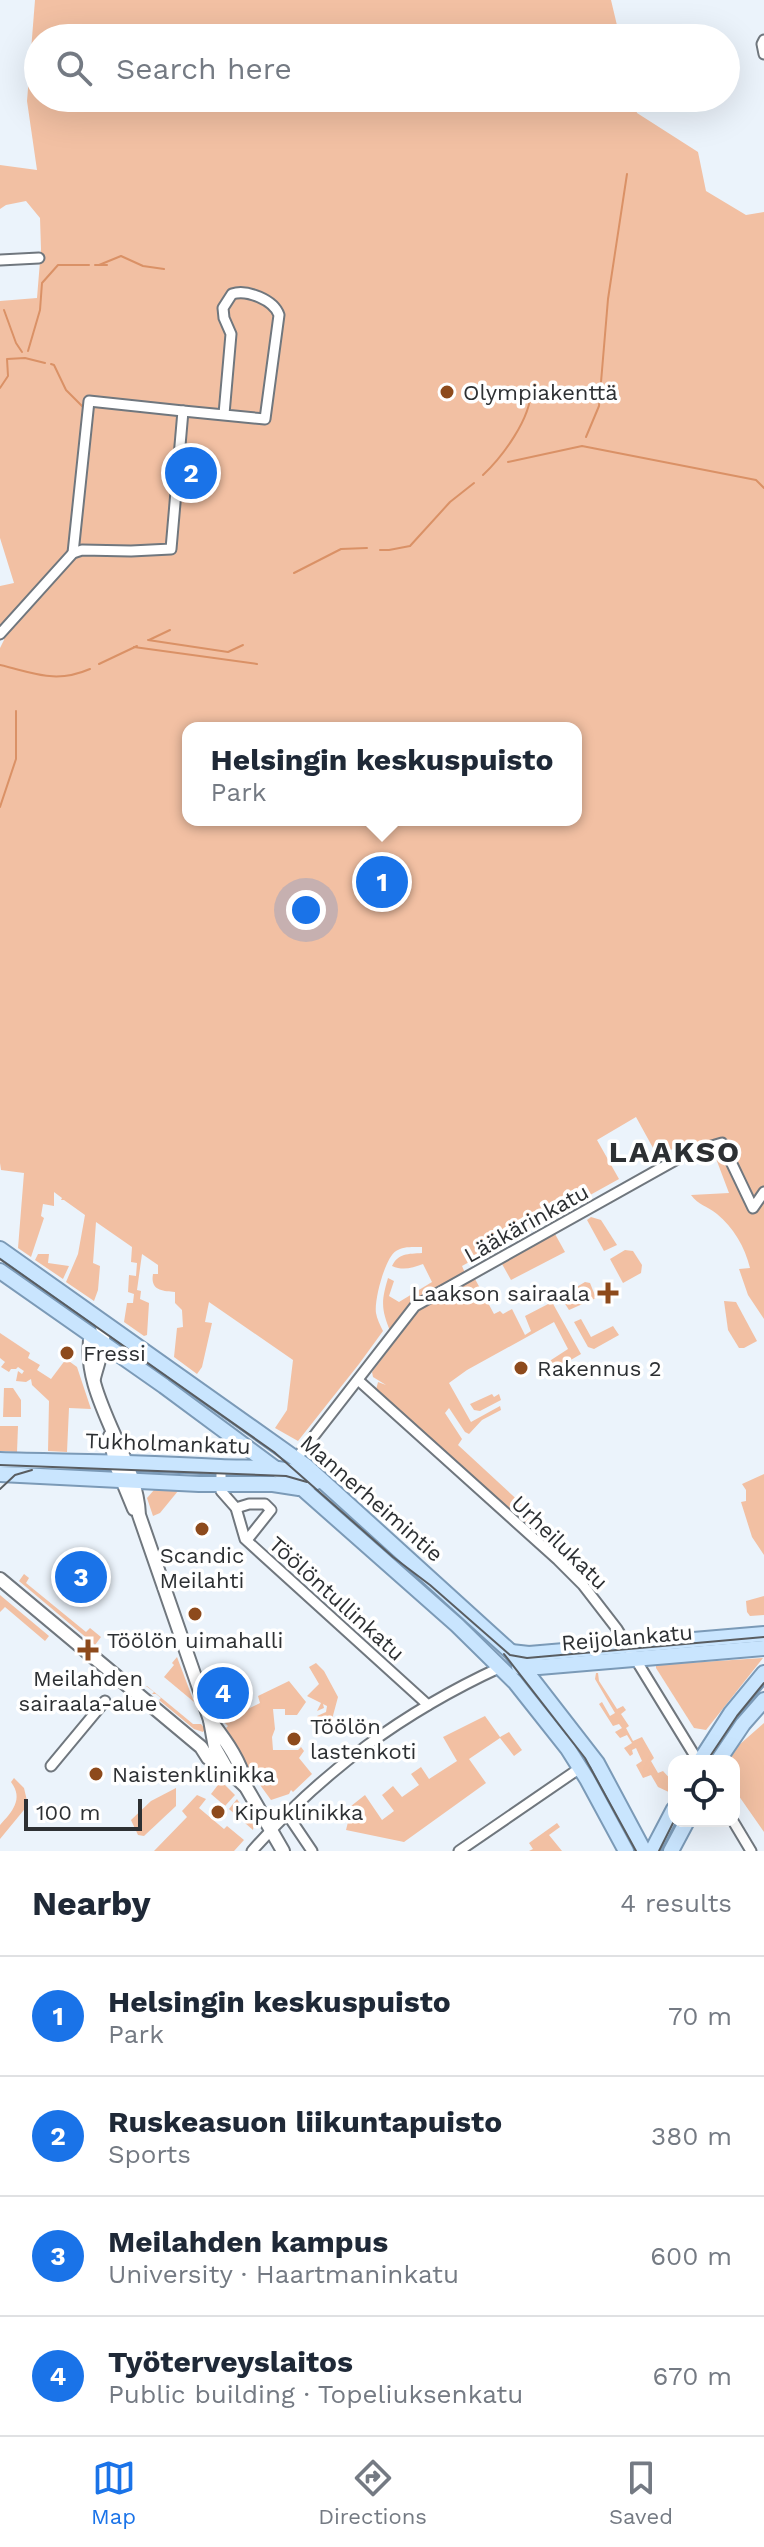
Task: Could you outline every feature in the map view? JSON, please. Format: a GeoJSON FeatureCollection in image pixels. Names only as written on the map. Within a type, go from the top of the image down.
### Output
{"type":"FeatureCollection","features":[{"type":"Feature","properties":{"kind":"main road","name":"Mannerheimintie"},"geometry":{"type":"LineString","coordinates":[[0,1249],[296,1459],[511,1652],[597,1763],[644,1851]]}},
{"type":"Feature","properties":{"kind":"main road","name":"Mannerheimintie"},"geometry":{"type":"LineString","coordinates":[[0,1271],[303,1489],[498,1664],[539,1711],[580,1768],[626,1851]]}},
{"type":"Feature","properties":{"kind":"main road"},"geometry":{"type":"LineString","coordinates":[[100,1320],[104,1329],[89,1355],[94,1378],[120,1463],[137,1497],[139,1515],[210,1720],[215,1748],[227,1769]]}},
{"type":"Feature","properties":{"kind":"main road","name":"Tukholmankatu"},"geometry":{"type":"LineString","coordinates":[[0,1460],[277,1469],[301,1473],[330,1489]]}},
{"type":"Feature","properties":{"kind":"main road","name":"Tukholmankatu"},"geometry":{"type":"LineString","coordinates":[[0,1474],[220,1485],[273,1484],[303,1489]]}},
{"type":"Feature","properties":{"kind":"main road"},"geometry":{"type":"LineString","coordinates":[[0,1579],[246,1787],[283,1851]]}},
{"type":"Feature","properties":{"kind":"main road","name":"Reijolankatu"},"geometry":{"type":"LineString","coordinates":[[498,1664],[524,1667],[764,1634]]}},
{"type":"Feature","properties":{"kind":"main road","name":"Reijolankatu"},"geometry":{"type":"LineString","coordinates":[[511,1652],[764,1648]]}},
{"type":"Feature","properties":{"kind":"main road"},"geometry":{"type":"LineString","coordinates":[[703,1755],[731,1713],[764,1673]]}},
{"type":"Feature","properties":{"kind":"main road"},"geometry":{"type":"LineString","coordinates":[[722,1755],[764,1700]]}},
{"type":"Feature","properties":{"kind":"main road"},"geometry":{"type":"LineString","coordinates":[[210,1720],[243,1773],[246,1787]]}},
{"type":"Feature","properties":{"kind":"main road"},"geometry":{"type":"LineString","coordinates":[[201,1747],[232,1753]]}},
{"type":"Feature","properties":{"kind":"main road"},"geometry":{"type":"LineString","coordinates":[[652,1851],[668,1820]]}},
{"type":"Feature","properties":{"kind":"main road"},"geometry":{"type":"LineString","coordinates":[[671,1851],[684,1827]]}},
{"type":"Feature","properties":{"kind":"street"},"geometry":{"type":"LineString","coordinates":[[764,40],[764,54]]}},
{"type":"Feature","properties":{"kind":"street"},"geometry":{"type":"LineString","coordinates":[[0,260],[39,258]]}},
{"type":"Feature","properties":{"kind":"street"},"geometry":{"type":"LineString","coordinates":[[73,553],[89,401],[265,419],[279,315],[270,302],[247,292],[232,294],[223,308],[231,334],[224,414]]}},
{"type":"Feature","properties":{"kind":"street"},"geometry":{"type":"LineString","coordinates":[[0,634],[73,553],[95,549],[171,549],[183,411]]}},
{"type":"Feature","properties":{"kind":"street","name":"Lääkärinkatu"},"geometry":{"type":"LineString","coordinates":[[296,1459],[415,1306],[699,1149],[722,1143],[753,1208],[764,1192]]}},
{"type":"Feature","properties":{"kind":"street","name":"Urheilukatu"},"geometry":{"type":"LineString","coordinates":[[356,1383],[558,1560],[599,1605],[695,1755]]}},
{"type":"Feature","properties":{"kind":"street"},"geometry":{"type":"LineString","coordinates":[[220,1485],[221,1467]]}},
{"type":"Feature","properties":{"kind":"street","name":"Töölöntullinkatu"},"geometry":{"type":"LineString","coordinates":[[220,1485],[221,1491],[236,1508],[247,1540],[428,1705]]}},
{"type":"Feature","properties":{"kind":"street"},"geometry":{"type":"LineString","coordinates":[[236,1508],[265,1504],[271,1510],[247,1540]]}},
{"type":"Feature","properties":{"kind":"street"},"geometry":{"type":"LineString","coordinates":[[252,1851],[287,1814],[353,1754],[498,1664]]}},
{"type":"Feature","properties":{"kind":"street"},"geometry":{"type":"LineString","coordinates":[[51,1766],[105,1701]]}},
{"type":"Feature","properties":{"kind":"street"},"geometry":{"type":"LineString","coordinates":[[459,1851],[580,1768]]}},
{"type":"Feature","properties":{"kind":"street"},"geometry":{"type":"LineString","coordinates":[[287,1814],[312,1851]]}},
{"type":"Feature","properties":{"kind":"street"},"geometry":{"type":"LineString","coordinates":[[737,1827],[751,1851]]}},
{"type":"Feature","properties":{"kind":"shaded area"},"geometry":{"type":"Polygon","coordinates":[[[35,0],[611,0],[617,24],[33,24],[35,0]]]}},
{"type":"Feature","properties":{"kind":"shaded area"},"geometry":{"type":"Polygon","coordinates":[[[29,112],[637,112],[698,152],[706,191],[746,215],[764,212],[764,1319],[748,1295],[739,1269],[750,1268],[738,1238],[723,1219],[691,1195],[729,1193],[712,1148],[678,1146],[658,1157],[636,1117],[597,1140],[619,1179],[462,1266],[466,1275],[415,1301],[391,1333],[383,1306],[388,1278],[394,1281],[389,1296],[399,1302],[432,1282],[423,1264],[404,1269],[392,1266],[400,1256],[422,1253],[422,1247],[396,1251],[384,1270],[377,1299],[376,1313],[383,1331],[298,1441],[275,1428],[287,1410],[293,1360],[209,1302],[205,1322],[212,1323],[202,1367],[197,1374],[174,1357],[177,1328],[183,1327],[182,1310],[175,1303],[175,1292],[155,1287],[153,1274],[158,1274],[158,1265],[142,1254],[137,1290],[141,1291],[140,1299],[149,1303],[147,1335],[124,1322],[127,1303],[133,1303],[134,1294],[128,1292],[129,1275],[136,1276],[137,1263],[131,1262],[132,1247],[96,1222],[93,1263],[100,1266],[94,1301],[66,1282],[78,1254],[85,1215],[54,1192],[54,1206],[43,1204],[41,1216],[44,1218],[31,1257],[18,1248],[24,1173],[1,1170],[0,1163],[0,648],[4,640],[4,624],[0,627],[0,586],[14,583],[0,538],[0,301],[37,298],[41,249],[40,218],[26,201],[0,209],[0,165],[37,170],[29,112]]]}},
{"type":"Feature","properties":{"kind":"shaded area"},"geometry":{"type":"Polygon","coordinates":[[[591,1217],[601,1220],[617,1245],[604,1251],[587,1220],[591,1217]]]}},
{"type":"Feature","properties":{"kind":"shaded area"},"geometry":{"type":"Polygon","coordinates":[[[555,1234],[565,1252],[511,1280],[502,1264],[555,1234]]]}},
{"type":"Feature","properties":{"kind":"shaded area"},"geometry":{"type":"Polygon","coordinates":[[[625,1250],[633,1251],[642,1265],[641,1273],[623,1283],[610,1259],[625,1250]]]}},
{"type":"Feature","properties":{"kind":"shaded area"},"geometry":{"type":"Polygon","coordinates":[[[38,1254],[49,1254],[48,1263],[69,1266],[63,1279],[35,1260],[38,1254]]]}},
{"type":"Feature","properties":{"kind":"shaded area"},"geometry":{"type":"Polygon","coordinates":[[[475,1279],[494,1314],[500,1311],[503,1314],[512,1309],[525,1335],[531,1331],[525,1316],[552,1302],[581,1354],[552,1371],[548,1362],[568,1349],[554,1322],[449,1383],[471,1422],[500,1406],[501,1410],[482,1420],[469,1434],[449,1408],[445,1413],[462,1439],[458,1445],[565,1544],[554,1551],[376,1390],[378,1382],[386,1385],[373,1377],[372,1372],[418,1311],[475,1279]]]}},
{"type":"Feature","properties":{"kind":"shaded area"},"geometry":{"type":"Polygon","coordinates":[[[585,1282],[590,1283],[596,1298],[569,1310],[562,1299],[563,1295],[585,1282]]]}},
{"type":"Feature","properties":{"kind":"shaded area"},"geometry":{"type":"Polygon","coordinates":[[[724,1301],[736,1302],[757,1341],[739,1348],[728,1330],[724,1301]]]}},
{"type":"Feature","properties":{"kind":"shaded area"},"geometry":{"type":"Polygon","coordinates":[[[581,1319],[591,1337],[613,1326],[619,1335],[594,1349],[588,1347],[574,1322],[581,1319]]]}},
{"type":"Feature","properties":{"kind":"shaded area"},"geometry":{"type":"Polygon","coordinates":[[[0,1333],[30,1353],[28,1358],[40,1365],[37,1370],[51,1379],[66,1359],[77,1367],[91,1409],[69,1408],[67,1452],[48,1451],[49,1401],[32,1385],[31,1379],[16,1381],[18,1371],[22,1374],[24,1371],[18,1367],[9,1372],[1,1367],[5,1362],[0,1358],[0,1333]]]}},
{"type":"Feature","properties":{"kind":"shaded area"},"geometry":{"type":"Polygon","coordinates":[[[4,1388],[13,1388],[21,1400],[21,1417],[3,1417],[4,1388]]]}},
{"type":"Feature","properties":{"kind":"shaded area"},"geometry":{"type":"Polygon","coordinates":[[[492,1394],[494,1397],[499,1394],[501,1400],[480,1411],[474,1410],[470,1404],[492,1394]]]}},
{"type":"Feature","properties":{"kind":"shaded area"},"geometry":{"type":"Polygon","coordinates":[[[0,1426],[18,1426],[17,1452],[0,1451],[0,1426]]]}},
{"type":"Feature","properties":{"kind":"shaded area"},"geometry":{"type":"Polygon","coordinates":[[[764,1474],[764,1555],[752,1537],[741,1502],[746,1501],[746,1490],[742,1484],[764,1474]]]}},
{"type":"Feature","properties":{"kind":"shaded area"},"geometry":{"type":"Polygon","coordinates":[[[154,1490],[178,1491],[160,1513],[153,1516],[147,1498],[154,1490]]]}},
{"type":"Feature","properties":{"kind":"shaded area"},"geometry":{"type":"Polygon","coordinates":[[[24,1574],[29,1578],[26,1583],[86,1632],[90,1628],[101,1637],[95,1645],[19,1581],[24,1574]]]}},
{"type":"Feature","properties":{"kind":"shaded area"},"geometry":{"type":"Polygon","coordinates":[[[0,1595],[49,1636],[45,1641],[5,1607],[0,1612],[0,1595]]]}},
{"type":"Feature","properties":{"kind":"shaded area"},"geometry":{"type":"Polygon","coordinates":[[[764,1596],[764,1615],[750,1616],[746,1601],[764,1596]]]}},
{"type":"Feature","properties":{"kind":"shaded area"},"geometry":{"type":"Polygon","coordinates":[[[177,1657],[194,1702],[164,1677],[177,1657]]]}},
{"type":"Feature","properties":{"kind":"shaded area"},"geometry":{"type":"Polygon","coordinates":[[[763,1658],[706,1730],[694,1728],[656,1668],[656,1665],[763,1658]]]}},
{"type":"Feature","properties":{"kind":"shaded area"},"geometry":{"type":"Polygon","coordinates":[[[316,1663],[338,1697],[329,1730],[317,1716],[326,1712],[327,1706],[323,1704],[324,1708],[317,1711],[321,1703],[307,1696],[319,1684],[309,1667],[316,1663]]]}},
{"type":"Feature","properties":{"kind":"shaded area"},"geometry":{"type":"Polygon","coordinates":[[[598,1673],[599,1681],[617,1709],[623,1706],[626,1710],[621,1714],[629,1726],[626,1728],[633,1741],[642,1737],[654,1758],[651,1761],[658,1773],[663,1771],[668,1776],[668,1792],[658,1787],[651,1775],[643,1778],[636,1765],[642,1761],[636,1748],[630,1756],[624,1748],[632,1743],[627,1735],[620,1738],[615,1732],[622,1728],[619,1724],[613,1726],[599,1704],[602,1702],[610,1716],[615,1713],[595,1679],[598,1673]]]}},
{"type":"Feature","properties":{"kind":"shaded area"},"geometry":{"type":"Polygon","coordinates":[[[289,1681],[306,1702],[297,1715],[285,1715],[285,1709],[273,1709],[273,1750],[298,1750],[301,1747],[304,1751],[299,1758],[312,1774],[293,1792],[291,1790],[289,1794],[271,1800],[255,1778],[256,1774],[253,1776],[223,1721],[260,1703],[258,1696],[289,1681]]]}},
{"type":"Feature","properties":{"kind":"shaded area"},"geometry":{"type":"Polygon","coordinates":[[[146,1686],[193,1724],[201,1724],[205,1729],[203,1732],[194,1729],[146,1686]]]}},
{"type":"Feature","properties":{"kind":"shaded area"},"geometry":{"type":"Polygon","coordinates":[[[485,1716],[500,1737],[509,1732],[522,1750],[514,1756],[500,1738],[469,1759],[486,1783],[404,1842],[346,1830],[350,1814],[346,1810],[365,1795],[382,1820],[394,1811],[382,1795],[393,1786],[402,1797],[419,1785],[411,1774],[421,1767],[429,1779],[457,1761],[443,1737],[485,1716]]]}},
{"type":"Feature","properties":{"kind":"shaded area"},"geometry":{"type":"Polygon","coordinates":[[[764,1723],[764,1832],[740,1798],[740,1755],[732,1755],[764,1723]]]}},
{"type":"Feature","properties":{"kind":"shaded area"},"geometry":{"type":"Polygon","coordinates":[[[14,1778],[24,1788],[28,1805],[0,1839],[0,1825],[16,1800],[11,1782],[14,1778]]]}},
{"type":"Feature","properties":{"kind":"shaded area"},"geometry":{"type":"Polygon","coordinates":[[[221,1781],[235,1795],[225,1806],[211,1794],[221,1781]]]}},
{"type":"Feature","properties":{"kind":"shaded area"},"geometry":{"type":"Polygon","coordinates":[[[176,1788],[176,1806],[144,1836],[138,1835],[131,1820],[151,1801],[176,1788]]]}},
{"type":"Feature","properties":{"kind":"shaded area"},"geometry":{"type":"Polygon","coordinates":[[[197,1795],[206,1799],[199,1808],[224,1829],[227,1826],[244,1840],[234,1851],[154,1851],[187,1817],[182,1811],[197,1795]]]}},
{"type":"Feature","properties":{"kind":"shaded area"},"geometry":{"type":"Polygon","coordinates":[[[237,1799],[254,1825],[253,1830],[229,1809],[237,1799]]]}},
{"type":"Feature","properties":{"kind":"shaded area"},"geometry":{"type":"Polygon","coordinates":[[[557,1823],[560,1827],[549,1835],[562,1851],[529,1851],[533,1849],[529,1843],[557,1823]]]}},
{"type":"Feature","properties":{"kind":"waterway"},"geometry":{"type":"LineString","coordinates":[[586,437],[599,406],[608,299],[627,174]]}},
{"type":"Feature","properties":{"kind":"waterway"},"geometry":{"type":"LineString","coordinates":[[99,265],[121,256],[143,266],[164,269]]}},
{"type":"Feature","properties":{"kind":"waterway"},"geometry":{"type":"LineString","coordinates":[[28,351],[40,310],[42,283],[58,265],[89,265]]}},
{"type":"Feature","properties":{"kind":"waterway"},"geometry":{"type":"LineString","coordinates":[[95,265],[107,265]]}},
{"type":"Feature","properties":{"kind":"waterway"},"geometry":{"type":"LineString","coordinates":[[4,310],[22,352]]}},
{"type":"Feature","properties":{"kind":"waterway"},"geometry":{"type":"LineString","coordinates":[[0,388],[8,376],[7,359],[25,358],[45,363]]}},
{"type":"Feature","properties":{"kind":"waterway"},"geometry":{"type":"LineString","coordinates":[[51,364],[66,390],[83,407]]}},
{"type":"Feature","properties":{"kind":"waterway"},"geometry":{"type":"LineString","coordinates":[[483,475],[507,448],[521,425],[531,390]]}},
{"type":"Feature","properties":{"kind":"waterway"},"geometry":{"type":"LineString","coordinates":[[508,462],[582,446],[756,480],[764,488]]}},
{"type":"Feature","properties":{"kind":"waterway"},"geometry":{"type":"LineString","coordinates":[[380,550],[410,546],[450,502],[474,483]]}},
{"type":"Feature","properties":{"kind":"waterway"},"geometry":{"type":"LineString","coordinates":[[294,573],[341,549],[367,548]]}},
{"type":"Feature","properties":{"kind":"waterway"},"geometry":{"type":"LineString","coordinates":[[149,640],[170,630]]}},
{"type":"Feature","properties":{"kind":"waterway"},"geometry":{"type":"LineString","coordinates":[[148,640],[228,652],[243,645]]}},
{"type":"Feature","properties":{"kind":"waterway"},"geometry":{"type":"LineString","coordinates":[[99,664],[137,646]]}},
{"type":"Feature","properties":{"kind":"waterway"},"geometry":{"type":"LineString","coordinates":[[134,647],[257,664]]}},
{"type":"Feature","properties":{"kind":"waterway"},"geometry":{"type":"LineString","coordinates":[[0,665],[55,676],[90,669]]}},
{"type":"Feature","properties":{"kind":"waterway"},"geometry":{"type":"LineString","coordinates":[[0,807],[16,759],[16,711]]}},
{"type":"Feature","properties":{"kind":"tram line"},"geometry":{"type":"LineString","coordinates":[[0,1259],[274,1452],[510,1655],[527,1658],[764,1637]]}},
{"type":"Feature","properties":{"kind":"tram line"},"geometry":{"type":"LineString","coordinates":[[0,1465],[286,1476],[307,1482]]}},
{"type":"Feature","properties":{"kind":"tram line"},"geometry":{"type":"LineString","coordinates":[[0,1489],[15,1475],[32,1470]]}},
{"type":"Feature","properties":{"kind":"tram line"},"geometry":{"type":"LineString","coordinates":[[504,1654],[585,1758],[636,1851]]}},
{"type":"Feature","properties":{"kind":"tram line"},"geometry":{"type":"LineString","coordinates":[[711,1755],[764,1683]]}},
{"type":"Feature","properties":{"kind":"tram line"},"geometry":{"type":"LineString","coordinates":[[659,1851],[671,1827]]}},
{"type":"Feature","properties":{"kind":"place","name":"Olympiakenttä"},"geometry":{"type":"Point","coordinates":[447,392]}},
{"type":"Feature","properties":{"kind":"place","name":"Ruskeasuon liikuntapuisto"},"geometry":{"type":"Point","coordinates":[191,473]}},
{"type":"Feature","properties":{"kind":"place","name":"Helsingin keskuspuisto"},"geometry":{"type":"Point","coordinates":[382,882]}},
{"type":"Feature","properties":{"kind":"place","name":"Laakson sairaala"},"geometry":{"type":"Point","coordinates":[608,1293]}},
{"type":"Feature","properties":{"kind":"place","name":"Fressi"},"geometry":{"type":"Point","coordinates":[67,1353]}},
{"type":"Feature","properties":{"kind":"place","name":"Rakennus 2"},"geometry":{"type":"Point","coordinates":[521,1368]}},
{"type":"Feature","properties":{"kind":"place","name":"Scandic Meilahti"},"geometry":{"type":"Point","coordinates":[202,1529]}},
{"type":"Feature","properties":{"kind":"place","name":"Meilahden kampus"},"geometry":{"type":"Point","coordinates":[81,1577]}},
{"type":"Feature","properties":{"kind":"place","name":"Töölön uimahalli"},"geometry":{"type":"Point","coordinates":[195,1614]}},
{"type":"Feature","properties":{"kind":"place","name":"Meilahden sairaala-alue"},"geometry":{"type":"Point","coordinates":[88,1650]}},
{"type":"Feature","properties":{"kind":"place","name":"Työterveyslaitos"},"geometry":{"type":"Point","coordinates":[223,1693]}},
{"type":"Feature","properties":{"kind":"place","name":"Töölön lastenkoti"},"geometry":{"type":"Point","coordinates":[294,1739]}},
{"type":"Feature","properties":{"kind":"place","name":"Naistenklinikka"},"geometry":{"type":"Point","coordinates":[96,1774]}},
{"type":"Feature","properties":{"kind":"place","name":"Kipuklinikka"},"geometry":{"type":"Point","coordinates":[218,1812]}},
{"type":"Feature","properties":{"kind":"district","name":"LAAKSO"},"geometry":{"type":"Point","coordinates":[675,1152]}}]}
